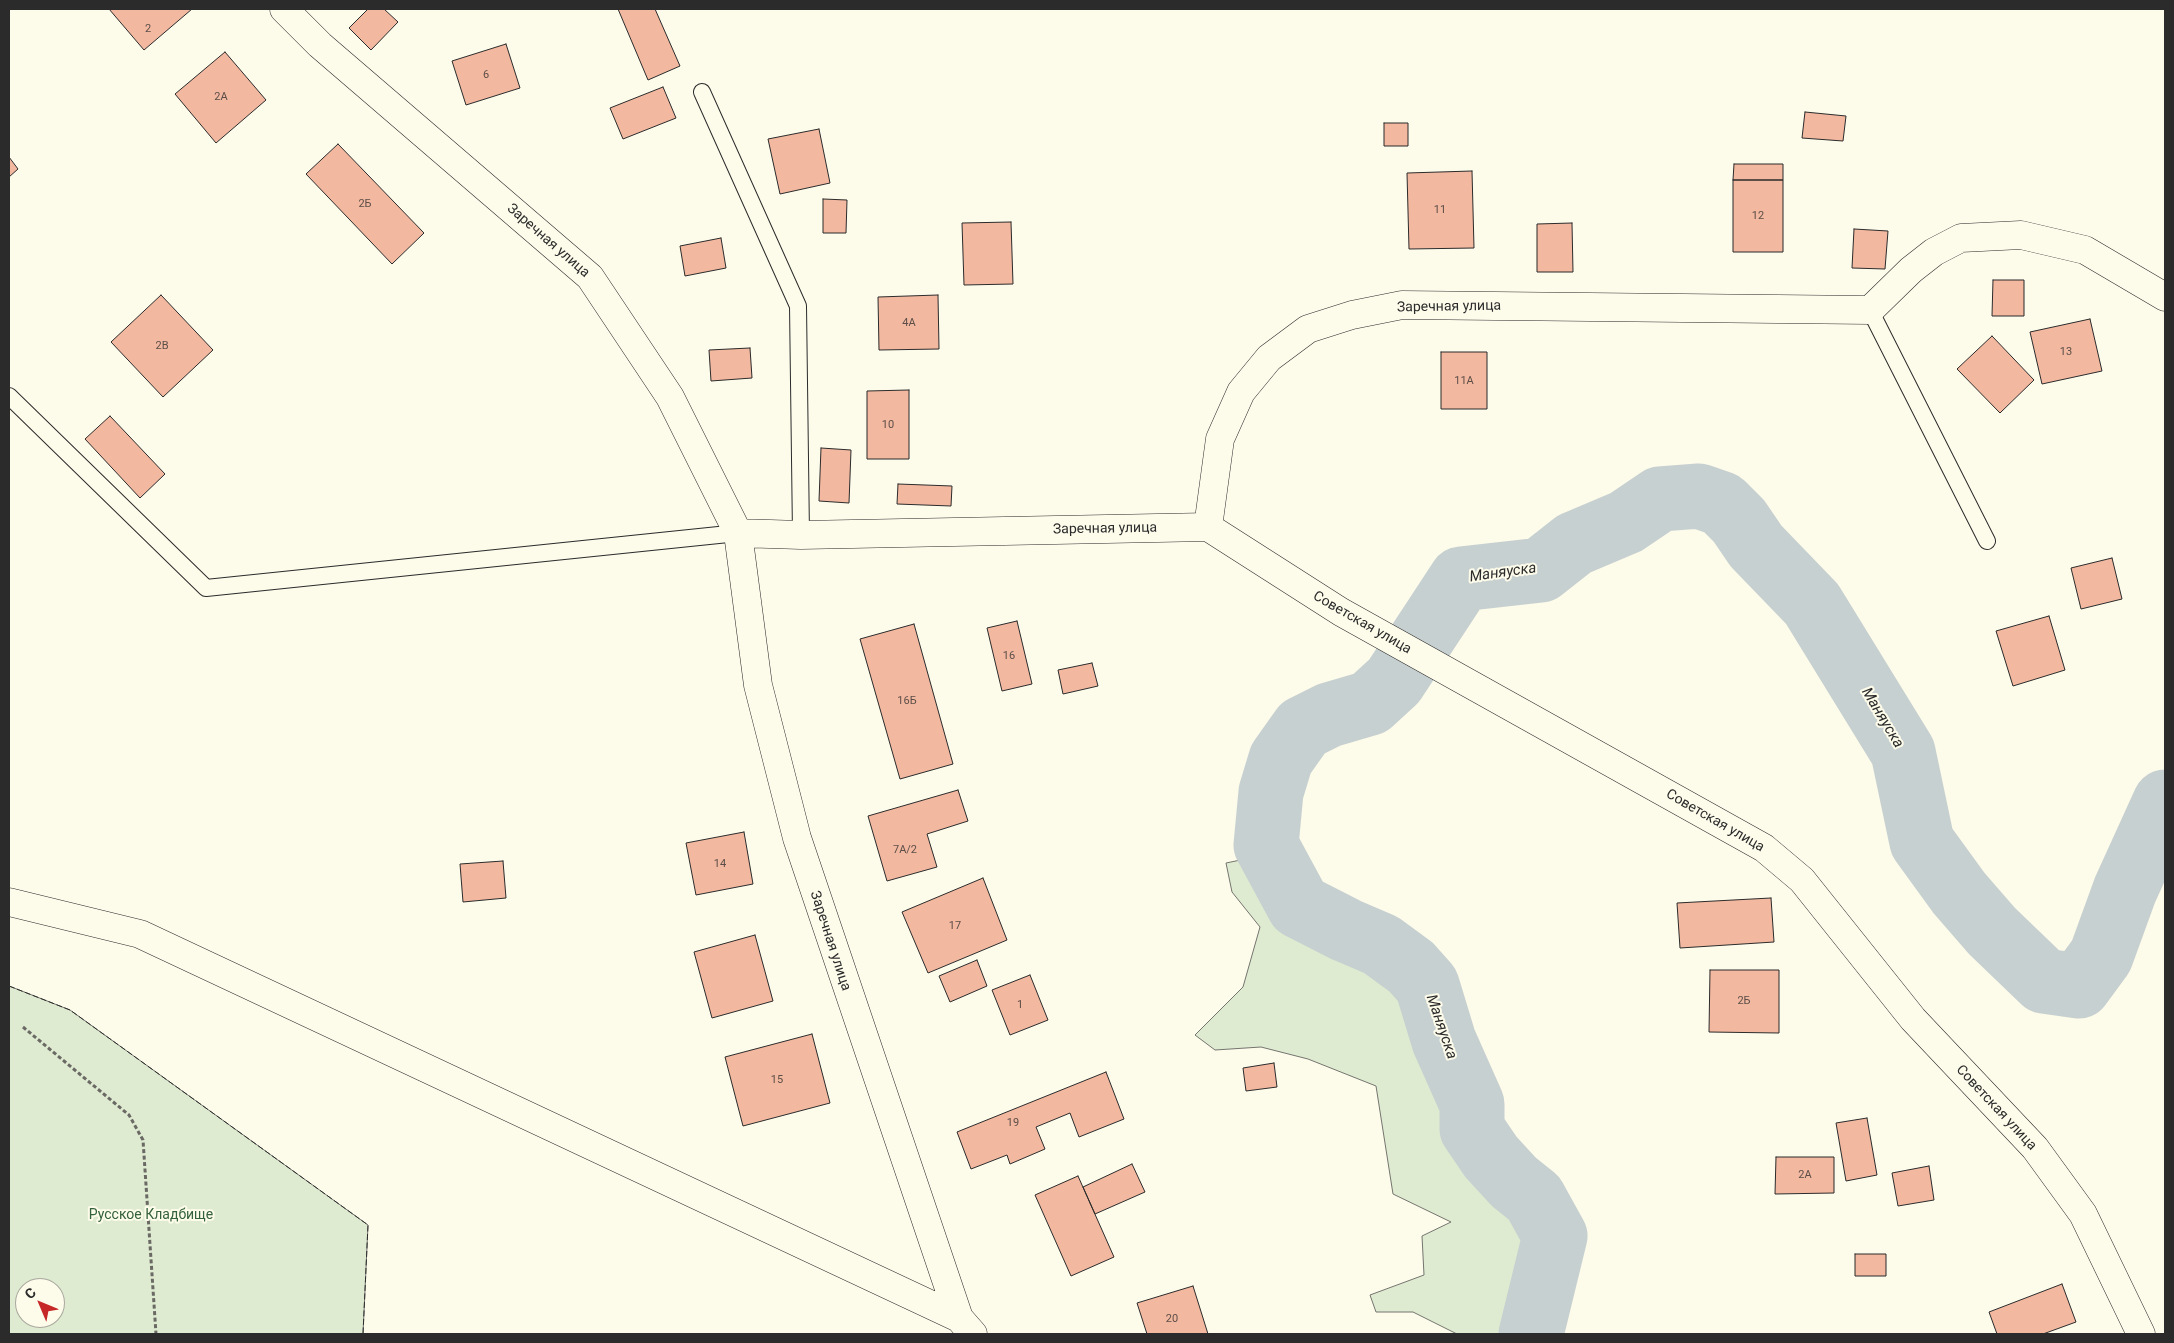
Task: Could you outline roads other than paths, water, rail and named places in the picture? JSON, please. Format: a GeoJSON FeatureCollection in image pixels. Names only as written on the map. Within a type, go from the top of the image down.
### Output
{"type":"FeatureCollection","features":[{"type":"Feature","properties":{"kind":"street","name":"Заречная улица"},"geometry":{"type":"LineString","coordinates":[[284,9],[320,45],[590,277],[670,397],[738,532],[758,685],[797,838],[966,1326]]}},
{"type":"Feature","properties":{"kind":"street"},"geometry":{"type":"LineString","coordinates":[[1870,310],[1911,270],[1934,252],[1961,238],[2022,235],[2085,250],[2165,297]]}},
{"type":"Feature","properties":{"kind":"street","name":"Заречная улица"},"geometry":{"type":"LineString","coordinates":[[738,532],[801,535],[1208,527],[1220,439],[1241,392],[1269,358],[1308,329],[1352,315],[1402,305],[1870,310]]}},
{"type":"Feature","properties":{"kind":"street","name":"Советская улица"},"geometry":{"type":"LineString","coordinates":[[1208,527],[1341,612],[1764,848],[1802,880],[1913,1019],[2035,1148],[2082,1214],[2141,1334]]}},
{"type":"Feature","properties":{"kind":"street"},"geometry":{"type":"LineString","coordinates":[[9,902],[140,934],[966,1326]]}},
{"type":"Feature","properties":{"kind":"lane"},"geometry":{"type":"LineString","coordinates":[[702,92],[798,306],[801,535]]}},
{"type":"Feature","properties":{"kind":"lane"},"geometry":{"type":"LineString","coordinates":[[1870,310],[1987,541]]}},
{"type":"Feature","properties":{"kind":"lane"},"geometry":{"type":"LineString","coordinates":[[9,396],[206,588],[738,532]]}},
{"type":"Feature","properties":{"kind":"waterway","name":"Маняуска"},"geometry":{"type":"LineString","coordinates":[[1531,1334],[1555,1236],[1534,1198],[1514,1182],[1491,1157],[1472,1129],[1472,1104],[1444,1041],[1427,985],[1411,967],[1381,945],[1299,906],[1266,845],[1271,792],[1281,759],[1303,728],[1329,715],[1370,703],[1394,681],[1461,579],[1541,570],[1574,544],[1626,522],[1660,499],[1699,496],[1722,504],[1739,521],[1756,546],[1812,604],[1903,752],[1922,842],[1959,893],[1992,931],[2044,981],[2079,986],[2101,956],[2125,890],[2165,802]]}},
{"type":"Feature","properties":{"kind":"park label","name":"Русское Кладбище"},"geometry":{"type":"Point","coordinates":[151,1215]}}]}
